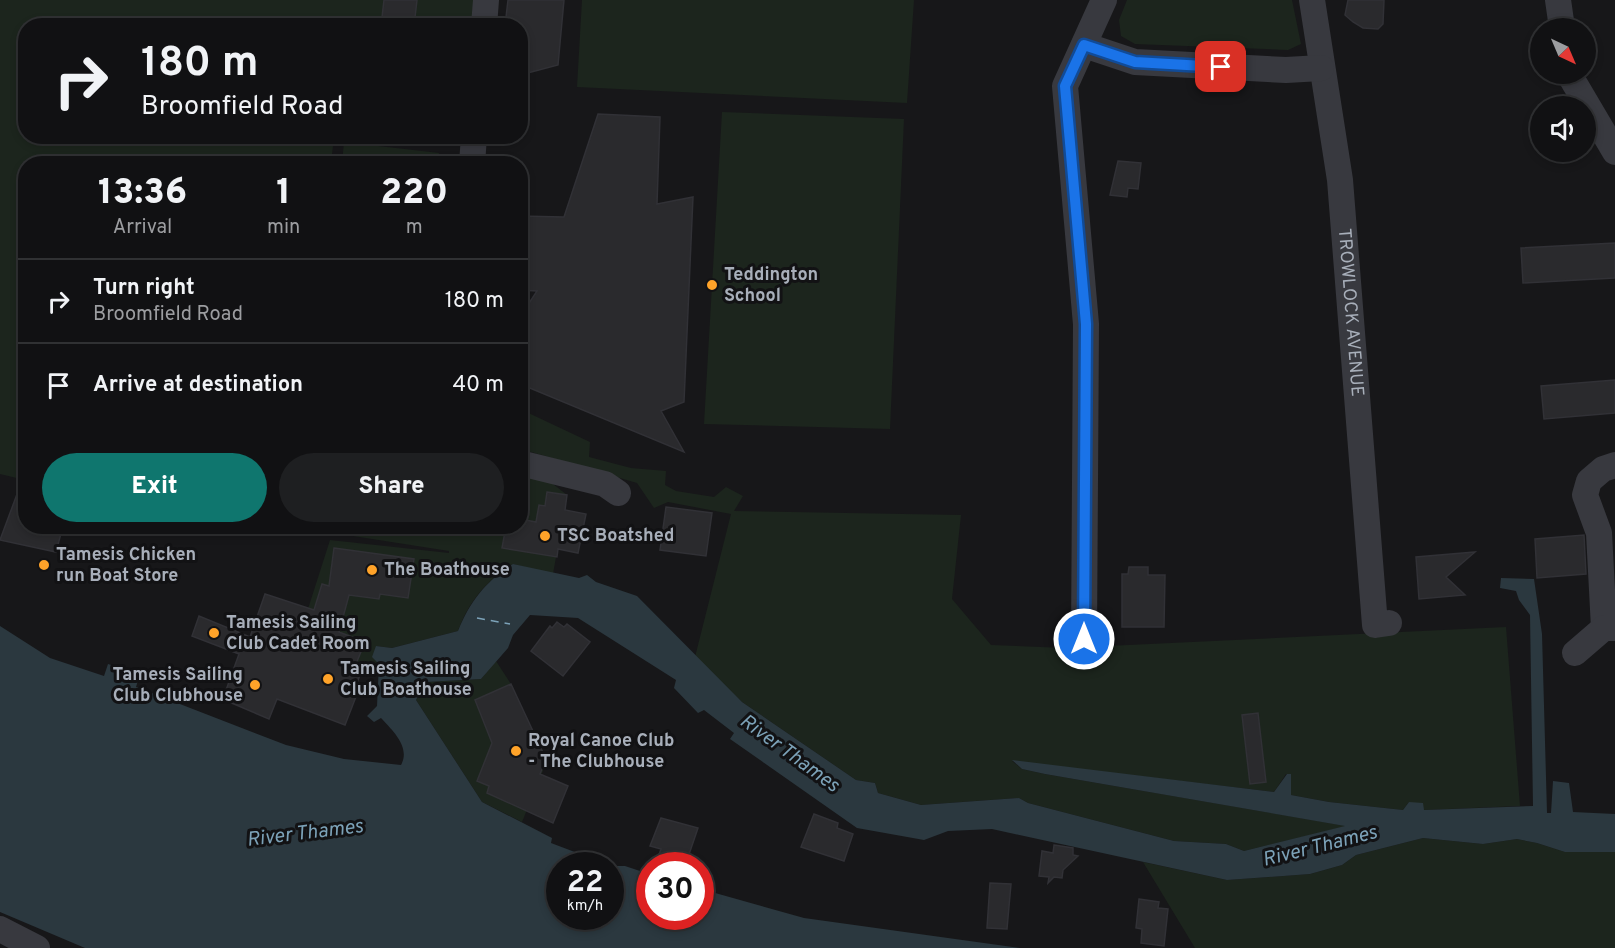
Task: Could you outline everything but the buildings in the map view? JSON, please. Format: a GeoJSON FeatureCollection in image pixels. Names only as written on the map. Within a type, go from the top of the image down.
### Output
{"type":"FeatureCollection","features":[{"type":"Feature","properties":{"kind":"street"},"geometry":{"type":"LineString","coordinates":[[485,18],[486,0]]}},
{"type":"Feature","properties":{"kind":"street"},"geometry":{"type":"LineString","coordinates":[[1083,639],[1086,324],[1065,86],[1104,0]]}},
{"type":"Feature","properties":{"kind":"street","name":"TROWLOCK AVENUE"},"geometry":{"type":"LineString","coordinates":[[1312,0],[1321,68],[1341,180],[1376,625]]}},
{"type":"Feature","properties":{"kind":"street"},"geometry":{"type":"LineString","coordinates":[[1558,0],[1561,18]]}},
{"type":"Feature","properties":{"kind":"street"},"geometry":{"type":"LineString","coordinates":[[1084,45],[1135,62],[1286,70],[1321,68]]}},
{"type":"Feature","properties":{"kind":"street"},"geometry":{"type":"LineString","coordinates":[[1575,84],[1615,152]]}},
{"type":"Feature","properties":{"kind":"street"},"geometry":{"type":"LineString","coordinates":[[528,465],[605,484],[618,493]]}},
{"type":"Feature","properties":{"kind":"street"},"geometry":{"type":"LineString","coordinates":[[1575,653],[1609,628],[1599,533],[1585,495],[1589,482],[1603,469],[1615,465]]}},
{"type":"Feature","properties":{"kind":"street"},"geometry":{"type":"LineString","coordinates":[[0,929],[37,948]]}},
{"type":"Feature","properties":{"kind":"shaded area"},"geometry":{"type":"Polygon","coordinates":[[[0,0],[474,0],[472,18],[18,18],[18,144],[333,144],[332,156],[18,156],[18,478],[0,474],[0,0]]]}},
{"type":"Feature","properties":{"kind":"shaded area"},"geometry":{"type":"Polygon","coordinates":[[[582,0],[914,0],[907,103],[577,87],[582,0]]]}},
{"type":"Feature","properties":{"kind":"shaded area"},"geometry":{"type":"Polygon","coordinates":[[[1127,0],[1292,0],[1301,44],[1288,50],[1135,44],[1121,36],[1119,20],[1127,0]]]}},
{"type":"Feature","properties":{"kind":"shaded area"},"geometry":{"type":"Polygon","coordinates":[[[722,112],[904,119],[890,429],[704,424],[722,112]]]}},
{"type":"Feature","properties":{"kind":"shaded area"},"geometry":{"type":"Polygon","coordinates":[[[344,144],[439,153],[438,156],[343,156],[344,144]]]}},
{"type":"Feature","properties":{"kind":"shaded area"},"geometry":{"type":"Polygon","coordinates":[[[528,413],[590,442],[589,457],[631,468],[666,471],[665,485],[676,491],[714,497],[726,487],[743,496],[734,511],[961,515],[952,599],[991,645],[1065,648],[1506,627],[1520,806],[1424,810],[1409,802],[1403,810],[1329,802],[1291,795],[1291,774],[1286,774],[1274,792],[1012,761],[1022,769],[1045,774],[1347,826],[1244,851],[1226,844],[1174,841],[1028,803],[1019,798],[921,805],[878,793],[875,783],[856,780],[742,702],[695,657],[731,514],[668,502],[654,508],[637,483],[528,451],[528,413]]]}},
{"type":"Feature","properties":{"kind":"shaded area"},"geometry":{"type":"Polygon","coordinates":[[[528,472],[548,480],[567,495],[553,574],[513,564],[495,577],[473,601],[458,631],[392,648],[376,646],[379,663],[363,666],[299,637],[330,540],[449,553],[449,551],[340,534],[528,534],[528,472]]]}},
{"type":"Feature","properties":{"kind":"shaded area"},"geometry":{"type":"Polygon","coordinates":[[[496,661],[511,684],[547,761],[522,822],[482,802],[416,700],[426,682],[481,679],[496,661]]]}},
{"type":"Feature","properties":{"kind":"shaded area"},"geometry":{"type":"Polygon","coordinates":[[[1423,838],[1483,844],[1517,839],[1565,852],[1615,852],[1615,948],[1195,948],[1143,862],[1227,880],[1310,874],[1342,865],[1356,855],[1423,838]]]}},
{"type":"Feature","properties":{"kind":"water","name":"River Thames"},"geometry":{"type":"Polygon","coordinates":[[[513,564],[579,578],[587,575],[596,582],[637,596],[742,702],[856,780],[875,783],[878,793],[921,805],[1019,798],[1028,803],[1174,841],[1226,844],[1244,851],[1345,826],[1045,774],[1022,769],[1012,760],[1274,792],[1287,774],[1291,774],[1291,795],[1329,802],[1403,810],[1409,802],[1423,803],[1424,810],[1533,806],[1530,615],[1519,600],[1516,591],[1500,588],[1501,578],[1534,579],[1542,634],[1547,813],[1551,813],[1553,781],[1569,783],[1573,812],[1615,814],[1615,852],[1565,852],[1517,839],[1483,844],[1423,838],[1356,855],[1342,865],[1310,874],[1227,880],[992,829],[948,831],[924,840],[857,828],[730,739],[734,733],[704,710],[698,713],[674,688],[676,680],[578,618],[530,615],[513,635],[508,648],[481,679],[426,682],[416,700],[482,802],[552,838],[551,843],[575,852],[546,852],[546,930],[624,930],[625,866],[636,870],[636,930],[714,930],[714,893],[804,918],[1020,948],[85,948],[0,912],[0,626],[50,658],[104,676],[108,664],[140,674],[136,687],[286,745],[344,759],[401,765],[404,752],[399,739],[381,718],[374,722],[367,716],[377,706],[379,664],[372,657],[376,646],[392,648],[458,631],[474,601],[495,577],[513,564]]]}},
{"type":"Feature","properties":{"kind":"ferry route"},"geometry":{"type":"LineString","coordinates":[[477,618],[510,624]]}},
{"type":"Feature","properties":{"kind":"place","name":"Teddington School"},"geometry":{"type":"Point","coordinates":[712,285]}},
{"type":"Feature","properties":{"kind":"place","name":"TSC Boatshed"},"geometry":{"type":"Point","coordinates":[545,536]}},
{"type":"Feature","properties":{"kind":"place","name":"Tamesis Chicken run Boat Store"},"geometry":{"type":"Point","coordinates":[44,565]}},
{"type":"Feature","properties":{"kind":"place","name":"The Boathouse"},"geometry":{"type":"Point","coordinates":[372,570]}},
{"type":"Feature","properties":{"kind":"place","name":"Tamesis Sailing Club Cadet Room"},"geometry":{"type":"Point","coordinates":[214,633]}},
{"type":"Feature","properties":{"kind":"place","name":"Tamesis Sailing Club Boathouse"},"geometry":{"type":"Point","coordinates":[328,679]}},
{"type":"Feature","properties":{"kind":"place","name":"Tamesis Sailing Club Clubhouse"},"geometry":{"type":"Point","coordinates":[255,685]}},
{"type":"Feature","properties":{"kind":"place","name":"Royal Canoe Club - The Clubhouse"},"geometry":{"type":"Point","coordinates":[516,751]}},
{"type":"Feature","properties":{"kind":"route"},"geometry":{"type":"LineString","coordinates":[[1084,639],[1086,324],[1065,86],[1084,45],[1135,62],[1221,67]]}}]}
